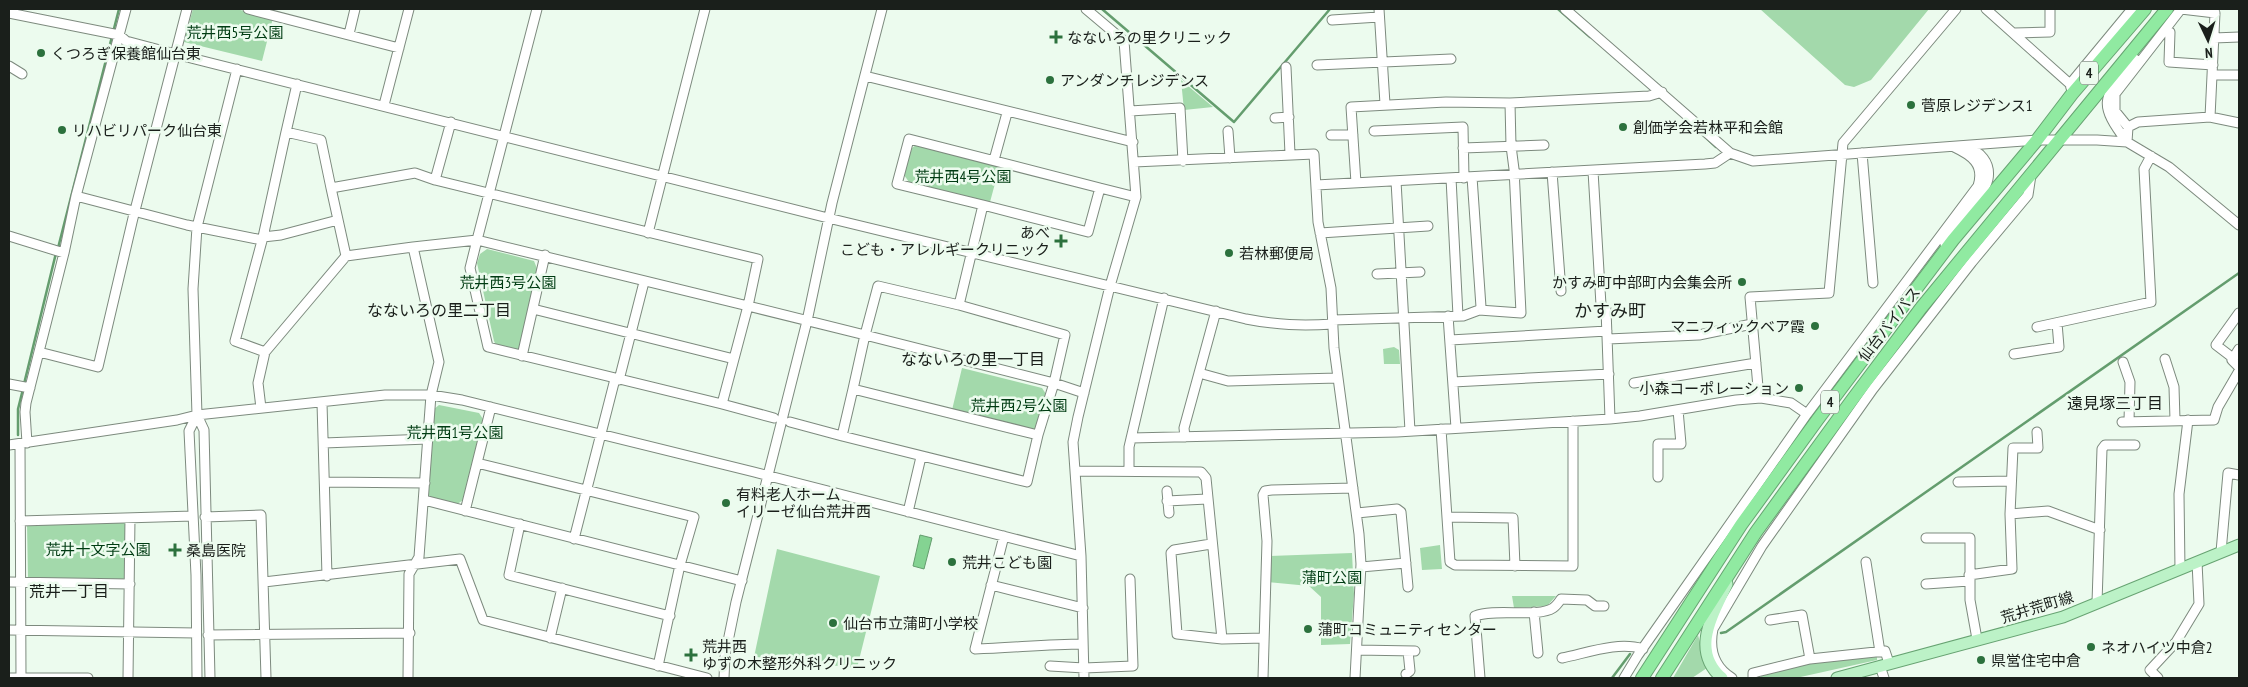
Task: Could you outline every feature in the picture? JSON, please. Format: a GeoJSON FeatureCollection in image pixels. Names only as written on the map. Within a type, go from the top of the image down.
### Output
{"type":"FeatureCollection","features":[{"type":"Feature","properties":{"kind":"highway","name":"仙台バイパス"},"geometry":{"type":"LineString","coordinates":[[1642,678],[1657,641],[1812,426],[1933,267],[2036,140],[2071,89],[2144,9]]}},
{"type":"Feature","properties":{"kind":"highway","name":"仙台バイパス"},"geometry":{"type":"LineString","coordinates":[[1662,678],[1756,532],[1921,308],[2166,9]]}},
{"type":"Feature","properties":{"kind":"main road","name":"荒井荒町線"},"geometry":{"type":"LineString","coordinates":[[1837,678],[2063,617],[2239,545]]}},
{"type":"Feature","properties":{"kind":"main road"},"geometry":{"type":"LineString","coordinates":[[1722,678],[1713,669],[1707,658],[1704,642],[1709,625],[1738,560]]}},
{"type":"Feature","properties":{"kind":"street"},"geometry":{"type":"LineString","coordinates":[[21,678],[20,521],[25,412],[59,252],[76,196],[115,34],[126,9]]}},
{"type":"Feature","properties":{"kind":"street"},"geometry":{"type":"LineString","coordinates":[[39,352],[98,367],[135,211],[187,9]]}},
{"type":"Feature","properties":{"kind":"street"},"geometry":{"type":"LineString","coordinates":[[248,9],[399,48]]}},
{"type":"Feature","properties":{"kind":"street"},"geometry":{"type":"LineString","coordinates":[[349,34],[355,9]]}},
{"type":"Feature","properties":{"kind":"street"},"geometry":{"type":"LineString","coordinates":[[384,106],[409,9]]}},
{"type":"Feature","properties":{"kind":"street"},"geometry":{"type":"LineString","coordinates":[[537,9],[470,268],[488,347],[774,418]]}},
{"type":"Feature","properties":{"kind":"street"},"geometry":{"type":"LineString","coordinates":[[648,233],[705,9]]}},
{"type":"Feature","properties":{"kind":"street"},"geometry":{"type":"LineString","coordinates":[[724,678],[731,624],[769,476],[806,321],[828,218],[882,9]]}},
{"type":"Feature","properties":{"kind":"street"},"geometry":{"type":"LineString","coordinates":[[1084,678],[1081,556],[1073,442],[1110,286],[1136,197],[1124,42],[1086,9]]}},
{"type":"Feature","properties":{"kind":"street"},"geometry":{"type":"LineString","coordinates":[[1565,9],[1730,153],[1753,161],[2036,140],[2127,142]]}},
{"type":"Feature","properties":{"kind":"street"},"geometry":{"type":"LineString","coordinates":[[1754,398],[1758,387],[1750,297],[1829,293],[1843,143],[1956,9]]}},
{"type":"Feature","properties":{"kind":"street"},"geometry":{"type":"LineString","coordinates":[[1986,9],[2014,33],[2071,89],[2132,9]]}},
{"type":"Feature","properties":{"kind":"street"},"geometry":{"type":"LineString","coordinates":[[2014,33],[2050,32],[2050,9]]}},
{"type":"Feature","properties":{"kind":"street"},"geometry":{"type":"LineString","coordinates":[[2127,142],[2128,127],[2115,111],[2115,94],[2181,9],[2215,13],[2210,117]]}},
{"type":"Feature","properties":{"kind":"street"},"geometry":{"type":"LineString","coordinates":[[9,13],[115,34],[126,41],[175,54],[504,135],[828,218],[1276,325],[1296,326],[1333,322],[1453,316],[1479,310],[1520,313],[1515,174],[1510,146],[1510,103]]}},
{"type":"Feature","properties":{"kind":"street"},"geometry":{"type":"LineString","coordinates":[[1332,20],[1379,13],[1385,104]]}},
{"type":"Feature","properties":{"kind":"street"},"geometry":{"type":"LineString","coordinates":[[2152,25],[2136,57],[2107,96],[2106,102],[2110,117],[2127,142],[2187,180],[2239,225]]}},
{"type":"Feature","properties":{"kind":"street"},"geometry":{"type":"LineString","coordinates":[[2170,32],[2169,62],[2213,64]]}},
{"type":"Feature","properties":{"kind":"street"},"geometry":{"type":"LineString","coordinates":[[2214,38],[2239,37]]}},
{"type":"Feature","properties":{"kind":"street"},"geometry":{"type":"LineString","coordinates":[[1317,65],[1451,59]]}},
{"type":"Feature","properties":{"kind":"street"},"geometry":{"type":"LineString","coordinates":[[9,66],[22,74]]}},
{"type":"Feature","properties":{"kind":"street"},"geometry":{"type":"LineString","coordinates":[[1286,68],[1290,154]]}},
{"type":"Feature","properties":{"kind":"street"},"geometry":{"type":"LineString","coordinates":[[210,678],[204,430],[197,415],[193,290],[197,227],[237,69]]}},
{"type":"Feature","properties":{"kind":"street"},"geometry":{"type":"LineString","coordinates":[[2212,75],[2239,75]]}},
{"type":"Feature","properties":{"kind":"street"},"geometry":{"type":"LineString","coordinates":[[865,76],[1007,113],[1133,142]]}},
{"type":"Feature","properties":{"kind":"street"},"geometry":{"type":"LineString","coordinates":[[265,352],[235,341],[262,239],[297,84]]}},
{"type":"Feature","properties":{"kind":"street"},"geometry":{"type":"LineString","coordinates":[[1356,183],[1351,107],[1446,102],[1510,103],[1649,96],[1662,92]]}},
{"type":"Feature","properties":{"kind":"street"},"geometry":{"type":"LineString","coordinates":[[1130,111],[1180,108],[1183,161]]}},
{"type":"Feature","properties":{"kind":"street"},"geometry":{"type":"LineString","coordinates":[[994,160],[1007,113]]}},
{"type":"Feature","properties":{"kind":"street"},"geometry":{"type":"LineString","coordinates":[[1275,118],[1289,117]]}},
{"type":"Feature","properties":{"kind":"street"},"geometry":{"type":"LineString","coordinates":[[2128,127],[2138,122],[2210,117],[2239,123]]}},
{"type":"Feature","properties":{"kind":"street"},"geometry":{"type":"LineString","coordinates":[[435,180],[450,122]]}},
{"type":"Feature","properties":{"kind":"street"},"geometry":{"type":"LineString","coordinates":[[1374,131],[1463,127],[1463,148],[1468,177],[1481,307],[1479,310]]}},
{"type":"Feature","properties":{"kind":"street"},"geometry":{"type":"LineString","coordinates":[[1228,131],[1230,158]]}},
{"type":"Feature","properties":{"kind":"street"},"geometry":{"type":"LineString","coordinates":[[286,132],[321,140],[346,256]]}},
{"type":"Feature","properties":{"kind":"street"},"geometry":{"type":"LineString","coordinates":[[1331,135],[1353,135]]}},
{"type":"Feature","properties":{"kind":"street"},"geometry":{"type":"LineString","coordinates":[[1100,188],[1088,232],[897,184],[909,139],[1136,197]]}},
{"type":"Feature","properties":{"kind":"street"},"geometry":{"type":"LineString","coordinates":[[1463,148],[1544,145]]}},
{"type":"Feature","properties":{"kind":"street"},"geometry":{"type":"LineString","coordinates":[[1933,267],[1952,230],[1981,192],[1988,178],[1987,163],[1981,155],[1975,150],[1951,146]]}},
{"type":"Feature","properties":{"kind":"street"},"geometry":{"type":"LineString","coordinates":[[1624,678],[1643,649],[1657,641],[1807,414],[1978,186],[1980,176],[1978,163],[1969,154],[1951,146]]}},
{"type":"Feature","properties":{"kind":"street"},"geometry":{"type":"LineString","coordinates":[[1316,185],[1715,163],[1730,153]]}},
{"type":"Feature","properties":{"kind":"street"},"geometry":{"type":"LineString","coordinates":[[1862,153],[1873,283]]}},
{"type":"Feature","properties":{"kind":"street"},"geometry":{"type":"LineString","coordinates":[[1134,162],[1314,154],[1320,233],[1331,288],[1338,378],[1353,488],[1361,567],[1355,678]]}},
{"type":"Feature","properties":{"kind":"street"},"geometry":{"type":"LineString","coordinates":[[2037,327],[2152,302],[2144,169],[2151,156]]}},
{"type":"Feature","properties":{"kind":"street"},"geometry":{"type":"LineString","coordinates":[[1593,171],[1601,305],[1606,309],[1608,335],[1610,419]]}},
{"type":"Feature","properties":{"kind":"street"},"geometry":{"type":"LineString","coordinates":[[1552,172],[1561,292]]}},
{"type":"Feature","properties":{"kind":"street"},"geometry":{"type":"LineString","coordinates":[[1732,678],[1718,666],[1710,642],[1713,629],[1742,579],[1762,546],[1873,389],[1972,262],[2028,194],[2031,172]]}},
{"type":"Feature","properties":{"kind":"street"},"geometry":{"type":"LineString","coordinates":[[331,188],[415,173],[435,180],[758,259],[748,306],[722,404]]}},
{"type":"Feature","properties":{"kind":"street"},"geometry":{"type":"LineString","coordinates":[[1451,178],[1453,316],[1450,340],[1456,428]]}},
{"type":"Feature","properties":{"kind":"street"},"geometry":{"type":"LineString","coordinates":[[1396,181],[1410,431]]}},
{"type":"Feature","properties":{"kind":"street"},"geometry":{"type":"LineString","coordinates":[[76,196],[197,227],[262,239],[281,236],[338,220]]}},
{"type":"Feature","properties":{"kind":"street"},"geometry":{"type":"LineString","coordinates":[[959,305],[983,205]]}},
{"type":"Feature","properties":{"kind":"street"},"geometry":{"type":"LineString","coordinates":[[1320,233],[1428,226]]}},
{"type":"Feature","properties":{"kind":"street"},"geometry":{"type":"LineString","coordinates":[[9,236],[59,252]]}},
{"type":"Feature","properties":{"kind":"street"},"geometry":{"type":"LineString","coordinates":[[262,408],[258,383],[265,352],[346,256],[477,240],[1054,383],[1084,393]]}},
{"type":"Feature","properties":{"kind":"street"},"geometry":{"type":"LineString","coordinates":[[408,678],[410,633],[409,574],[419,557],[431,395],[439,362],[413,247]]}},
{"type":"Feature","properties":{"kind":"street"},"geometry":{"type":"LineString","coordinates":[[522,356],[545,256]]}},
{"type":"Feature","properties":{"kind":"street"},"geometry":{"type":"LineString","coordinates":[[1377,274],[1420,272]]}},
{"type":"Feature","properties":{"kind":"street"},"geometry":{"type":"LineString","coordinates":[[574,539],[599,434],[632,334],[643,286]]}},
{"type":"Feature","properties":{"kind":"street"},"geometry":{"type":"LineString","coordinates":[[790,422],[842,436],[921,457],[1026,482],[1054,383],[1065,335],[959,305],[878,286],[842,436]]}},
{"type":"Feature","properties":{"kind":"street"},"geometry":{"type":"LineString","coordinates":[[1129,471],[1131,438],[1164,298]]}},
{"type":"Feature","properties":{"kind":"street"},"geometry":{"type":"LineString","coordinates":[[533,309],[734,359]]}},
{"type":"Feature","properties":{"kind":"street"},"geometry":{"type":"LineString","coordinates":[[1185,437],[1184,428],[1216,311]]}},
{"type":"Feature","properties":{"kind":"street"},"geometry":{"type":"LineString","coordinates":[[2239,313],[2216,345],[2233,358],[2232,360],[2239,366]]}},
{"type":"Feature","properties":{"kind":"street"},"geometry":{"type":"LineString","coordinates":[[2014,354],[2059,347],[2057,323]]}},
{"type":"Feature","properties":{"kind":"street"},"geometry":{"type":"LineString","coordinates":[[1450,340],[1608,335],[1699,335],[1752,324]]}},
{"type":"Feature","properties":{"kind":"street"},"geometry":{"type":"LineString","coordinates":[[2233,358],[2239,349]]}},
{"type":"Feature","properties":{"kind":"street"},"geometry":{"type":"LineString","coordinates":[[2165,359],[2174,387],[2175,420]]}},
{"type":"Feature","properties":{"kind":"street"},"geometry":{"type":"LineString","coordinates":[[2123,362],[2130,382],[2126,421],[2214,420],[2218,407],[2239,372]]}},
{"type":"Feature","properties":{"kind":"street"},"geometry":{"type":"LineString","coordinates":[[1634,384],[1756,363]]}},
{"type":"Feature","properties":{"kind":"street"},"geometry":{"type":"LineString","coordinates":[[1199,373],[1228,382],[1338,378]]}},
{"type":"Feature","properties":{"kind":"street"},"geometry":{"type":"LineString","coordinates":[[1453,382],[1609,374]]}},
{"type":"Feature","properties":{"kind":"street"},"geometry":{"type":"LineString","coordinates":[[9,384],[30,388]]}},
{"type":"Feature","properties":{"kind":"street"},"geometry":{"type":"LineString","coordinates":[[853,389],[1038,435]]}},
{"type":"Feature","properties":{"kind":"street"},"geometry":{"type":"LineString","coordinates":[[9,445],[197,415],[384,395],[431,395],[491,407],[1081,556]]}},
{"type":"Feature","properties":{"kind":"street"},"geometry":{"type":"LineString","coordinates":[[1131,438],[1345,434],[1610,419],[1754,398],[1791,403],[1807,414]]}},
{"type":"Feature","properties":{"kind":"street"},"geometry":{"type":"LineString","coordinates":[[322,403],[327,576]]}},
{"type":"Feature","properties":{"kind":"street"},"geometry":{"type":"LineString","coordinates":[[465,511],[491,407]]}},
{"type":"Feature","properties":{"kind":"street"},"geometry":{"type":"LineString","coordinates":[[1658,477],[1658,444],[1681,444],[1678,410]]}},
{"type":"Feature","properties":{"kind":"street"},"geometry":{"type":"LineString","coordinates":[[197,415],[189,431],[197,678]]}},
{"type":"Feature","properties":{"kind":"street"},"geometry":{"type":"LineString","coordinates":[[2180,569],[2179,494],[2188,420]]}},
{"type":"Feature","properties":{"kind":"street"},"geometry":{"type":"LineString","coordinates":[[1441,429],[1450,562],[1455,565],[1573,566],[1573,421]]}},
{"type":"Feature","properties":{"kind":"street"},"geometry":{"type":"LineString","coordinates":[[1926,584],[2012,569],[2010,514],[2013,448],[2038,448],[2037,432]]}},
{"type":"Feature","properties":{"kind":"street"},"geometry":{"type":"LineString","coordinates":[[324,443],[428,439]]}},
{"type":"Feature","properties":{"kind":"street"},"geometry":{"type":"LineString","coordinates":[[2098,603],[2102,449],[2105,445],[2135,444]]}},
{"type":"Feature","properties":{"kind":"street"},"geometry":{"type":"LineString","coordinates":[[908,512],[921,457]]}},
{"type":"Feature","properties":{"kind":"street"},"geometry":{"type":"LineString","coordinates":[[478,463],[694,517],[680,565],[658,666]]}},
{"type":"Feature","properties":{"kind":"street"},"geometry":{"type":"LineString","coordinates":[[1075,471],[1201,472],[1206,478],[1211,544],[1222,639]]}},
{"type":"Feature","properties":{"kind":"street"},"geometry":{"type":"LineString","coordinates":[[2221,552],[2228,473],[2239,475]]}},
{"type":"Feature","properties":{"kind":"street"},"geometry":{"type":"LineString","coordinates":[[1958,482],[2011,480]]}},
{"type":"Feature","properties":{"kind":"street"},"geometry":{"type":"LineString","coordinates":[[325,482],[425,483]]}},
{"type":"Feature","properties":{"kind":"street"},"geometry":{"type":"LineString","coordinates":[[1263,678],[1267,541],[1263,495],[1265,491],[1272,490],[1353,488]]}},
{"type":"Feature","properties":{"kind":"street"},"geometry":{"type":"LineString","coordinates":[[1167,492],[1169,513]]}},
{"type":"Feature","properties":{"kind":"street"},"geometry":{"type":"LineString","coordinates":[[1167,501],[1207,498]]}},
{"type":"Feature","properties":{"kind":"street"},"geometry":{"type":"LineString","coordinates":[[424,500],[742,581]]}},
{"type":"Feature","properties":{"kind":"street"},"geometry":{"type":"LineString","coordinates":[[1356,513],[1397,510],[1400,512],[1408,587]]}},
{"type":"Feature","properties":{"kind":"street"},"geometry":{"type":"LineString","coordinates":[[2010,514],[2048,511],[2100,530]]}},
{"type":"Feature","properties":{"kind":"street"},"geometry":{"type":"LineString","coordinates":[[205,517],[261,515],[266,678]]}},
{"type":"Feature","properties":{"kind":"street"},"geometry":{"type":"LineString","coordinates":[[20,521],[193,516]]}},
{"type":"Feature","properties":{"kind":"street"},"geometry":{"type":"LineString","coordinates":[[1447,517],[1513,518],[1515,566]]}},
{"type":"Feature","properties":{"kind":"street"},"geometry":{"type":"LineString","coordinates":[[128,678],[130,518]]}},
{"type":"Feature","properties":{"kind":"street"},"geometry":{"type":"LineString","coordinates":[[520,524],[509,575],[670,616]]}},
{"type":"Feature","properties":{"kind":"street"},"geometry":{"type":"LineString","coordinates":[[1004,536],[975,649],[1046,644],[1083,644]]}},
{"type":"Feature","properties":{"kind":"street"},"geometry":{"type":"LineString","coordinates":[[1926,538],[1970,538],[1970,600],[1977,639]]}},
{"type":"Feature","properties":{"kind":"street"},"geometry":{"type":"LineString","coordinates":[[1211,544],[1174,550],[1171,554],[1176,634],[1179,636],[1222,639],[1264,638]]}},
{"type":"Feature","properties":{"kind":"street"},"geometry":{"type":"LineString","coordinates":[[264,582],[460,559],[483,620],[707,678]]}},
{"type":"Feature","properties":{"kind":"street"},"geometry":{"type":"LineString","coordinates":[[1866,562],[1880,652]]}},
{"type":"Feature","properties":{"kind":"street"},"geometry":{"type":"LineString","coordinates":[[2158,678],[2150,670],[2176,642],[2199,604],[2196,562]]}},
{"type":"Feature","properties":{"kind":"street"},"geometry":{"type":"LineString","coordinates":[[1361,567],[1406,563]]}},
{"type":"Feature","properties":{"kind":"street"},"geometry":{"type":"LineString","coordinates":[[1050,666],[1084,668],[1133,666],[1130,579]]}},
{"type":"Feature","properties":{"kind":"street"},"geometry":{"type":"LineString","coordinates":[[9,582],[130,584]]}},
{"type":"Feature","properties":{"kind":"street"},"geometry":{"type":"LineString","coordinates":[[992,585],[1082,608]]}},
{"type":"Feature","properties":{"kind":"street"},"geometry":{"type":"LineString","coordinates":[[550,638],[562,588]]}},
{"type":"Feature","properties":{"kind":"street"},"geometry":{"type":"LineString","coordinates":[[1480,678],[1475,616],[1483,613],[1534,612],[1553,609],[1561,599],[1587,600],[1595,606],[1604,606]]}},
{"type":"Feature","properties":{"kind":"street"},"geometry":{"type":"LineString","coordinates":[[1534,612],[1538,653]]}},
{"type":"Feature","properties":{"kind":"street"},"geometry":{"type":"LineString","coordinates":[[1770,620],[1802,615],[1810,659]]}},
{"type":"Feature","properties":{"kind":"street"},"geometry":{"type":"LineString","coordinates":[[9,630],[196,633]]}},
{"type":"Feature","properties":{"kind":"street"},"geometry":{"type":"LineString","coordinates":[[208,635],[410,633]]}},
{"type":"Feature","properties":{"kind":"street"},"geometry":{"type":"LineString","coordinates":[[1562,658],[1620,646],[1633,646],[1643,649]]}},
{"type":"Feature","properties":{"kind":"street"},"geometry":{"type":"LineString","coordinates":[[1357,650],[1412,651],[1410,671],[1406,674]]}},
{"type":"Feature","properties":{"kind":"street"},"geometry":{"type":"LineString","coordinates":[[1753,678],[1754,673],[1810,659],[1885,651],[1884,678]]}},
{"type":"Feature","properties":{"kind":"street"},"geometry":{"type":"LineString","coordinates":[[9,678],[88,678]]}},
{"type":"Feature","properties":{"kind":"green space","name":"荒井西5号公園"},"geometry":{"type":"Polygon","coordinates":[[[193,9],[236,9],[273,18],[262,61],[184,42],[193,9]]]}},
{"type":"Feature","properties":{"kind":"green space"},"geometry":{"type":"Polygon","coordinates":[[[1760,9],[1929,9],[1871,80],[1854,87],[1845,85],[1760,9]]]}},
{"type":"Feature","properties":{"kind":"green space"},"geometry":{"type":"Polygon","coordinates":[[[1181,80],[1213,107],[1184,110],[1181,80]]]}},
{"type":"Feature","properties":{"kind":"green space","name":"荒井西4号公園"},"geometry":{"type":"Polygon","coordinates":[[[916,145],[1000,165],[990,202],[909,182],[904,175],[912,148],[916,145]]]}},
{"type":"Feature","properties":{"kind":"green space","name":"荒井西3号公園"},"geometry":{"type":"Polygon","coordinates":[[[487,249],[534,261],[538,271],[520,348],[514,352],[496,345],[494,341],[477,263],[480,254],[487,249]]]}},
{"type":"Feature","properties":{"kind":"green space"},"geometry":{"type":"Polygon","coordinates":[[[1394,347],[1399,350],[1400,364],[1384,364],[1383,349],[1394,347]]]}},
{"type":"Feature","properties":{"kind":"green space","name":"荒井西2号公園"},"geometry":{"type":"Polygon","coordinates":[[[962,368],[1042,388],[1046,394],[1037,428],[1034,431],[952,410],[962,368]]]}},
{"type":"Feature","properties":{"kind":"green space","name":"荒井西1号公園"},"geometry":{"type":"Polygon","coordinates":[[[439,405],[479,413],[483,419],[463,500],[456,505],[432,499],[426,493],[434,409],[439,405]]]}},
{"type":"Feature","properties":{"kind":"green space","name":"荒井十文字公園"},"geometry":{"type":"Polygon","coordinates":[[[125,518],[128,525],[129,574],[123,579],[28,578],[27,524],[125,518]]]}},
{"type":"Feature","properties":{"kind":"green space"},"geometry":{"type":"Polygon","coordinates":[[[1440,545],[1442,569],[1422,570],[1420,548],[1440,545]]]}},
{"type":"Feature","properties":{"kind":"green space"},"geometry":{"type":"Polygon","coordinates":[[[777,549],[880,576],[857,668],[754,657],[777,549]]]}},
{"type":"Feature","properties":{"kind":"green space","name":"蒲町公園"},"geometry":{"type":"Polygon","coordinates":[[[1352,553],[1354,594],[1350,644],[1321,645],[1321,597],[1309,586],[1266,582],[1267,556],[1352,553]]]}},
{"type":"Feature","properties":{"kind":"green space"},"geometry":{"type":"Polygon","coordinates":[[[1512,596],[1556,596],[1547,606],[1514,608],[1512,596]]]}},
{"type":"Feature","properties":{"kind":"green space"},"geometry":{"type":"Polygon","coordinates":[[[1698,635],[1707,668],[1692,678],[1673,678],[1698,635]]]}},
{"type":"Feature","properties":{"kind":"green space"},"geometry":{"type":"Polygon","coordinates":[[[1877,657],[1877,660],[1796,678],[1760,678],[1762,674],[1812,663],[1877,657]]]}},
{"type":"Feature","properties":{"kind":"shaded area"},"geometry":{"type":"Polygon","coordinates":[[[920,535],[932,538],[924,569],[913,566],[920,535]]]}},
{"type":"Feature","properties":{"kind":"waterway"},"geometry":{"type":"LineString","coordinates":[[58,248],[119,9]]}},
{"type":"Feature","properties":{"kind":"waterway"},"geometry":{"type":"LineString","coordinates":[[1102,9],[1234,122],[1330,9]]}},
{"type":"Feature","properties":{"kind":"waterway"},"geometry":{"type":"LineString","coordinates":[[1558,9],[1590,37]]}},
{"type":"Feature","properties":{"kind":"waterway"},"geometry":{"type":"LineString","coordinates":[[1701,133],[1716,147]]}},
{"type":"Feature","properties":{"kind":"waterway"},"geometry":{"type":"LineString","coordinates":[[24,384],[56,253]]}},
{"type":"Feature","properties":{"kind":"waterway"},"geometry":{"type":"LineString","coordinates":[[1721,633],[1726,632],[2239,273]]}},
{"type":"Feature","properties":{"kind":"waterway"},"geometry":{"type":"LineString","coordinates":[[18,435],[18,409],[23,389]]}},
{"type":"Feature","properties":{"kind":"waterway"},"geometry":{"type":"LineString","coordinates":[[1612,678],[1630,654]]}},
{"type":"Feature","properties":{"kind":"place","name":"なないろの里クリニック"},"geometry":{"type":"Point","coordinates":[1056,37]}},
{"type":"Feature","properties":{"kind":"place","name":"くつろぎ保養館仙台東"},"geometry":{"type":"Point","coordinates":[41,53]}},
{"type":"Feature","properties":{"kind":"place","name":"アンダンチレジデンス"},"geometry":{"type":"Point","coordinates":[1050,80]}},
{"type":"Feature","properties":{"kind":"place","name":"菅原レジデンス1"},"geometry":{"type":"Point","coordinates":[1911,105]}},
{"type":"Feature","properties":{"kind":"place","name":"創価学会若林平和会館"},"geometry":{"type":"Point","coordinates":[1623,127]}},
{"type":"Feature","properties":{"kind":"place","name":"リハビリパーク仙台東"},"geometry":{"type":"Point","coordinates":[62,130]}},
{"type":"Feature","properties":{"kind":"place","name":"あべ こども・アレルギークリニック"},"geometry":{"type":"Point","coordinates":[1061,241]}},
{"type":"Feature","properties":{"kind":"place","name":"若林郵便局"},"geometry":{"type":"Point","coordinates":[1229,253]}},
{"type":"Feature","properties":{"kind":"place","name":"かすみ町中部町内会集会所"},"geometry":{"type":"Point","coordinates":[1742,282]}},
{"type":"Feature","properties":{"kind":"place","name":"マニフィックベア霞"},"geometry":{"type":"Point","coordinates":[1815,326]}},
{"type":"Feature","properties":{"kind":"place","name":"小森コーポレーション"},"geometry":{"type":"Point","coordinates":[1799,388]}},
{"type":"Feature","properties":{"kind":"place","name":"有料老人ホーム イリーゼ仙台荒井西"},"geometry":{"type":"Point","coordinates":[726,503]}},
{"type":"Feature","properties":{"kind":"place","name":"桑島医院"},"geometry":{"type":"Point","coordinates":[175,550]}},
{"type":"Feature","properties":{"kind":"place","name":"荒井こども園"},"geometry":{"type":"Point","coordinates":[952,562]}},
{"type":"Feature","properties":{"kind":"place","name":"仙台市立蒲町小学校"},"geometry":{"type":"Point","coordinates":[833,623]}},
{"type":"Feature","properties":{"kind":"place","name":"蒲町コミュニティセンター"},"geometry":{"type":"Point","coordinates":[1308,629]}},
{"type":"Feature","properties":{"kind":"place","name":"ネオハイツ中倉2"},"geometry":{"type":"Point","coordinates":[2091,647]}},
{"type":"Feature","properties":{"kind":"place","name":"荒井西 ゆずの木整形外科クリニック"},"geometry":{"type":"Point","coordinates":[691,655]}},
{"type":"Feature","properties":{"kind":"place","name":"県営住宅中倉"},"geometry":{"type":"Point","coordinates":[1981,660]}},
{"type":"Feature","properties":{"kind":"district","name":"なないろの里二丁目"},"geometry":{"type":"Point","coordinates":[439,310]}},
{"type":"Feature","properties":{"kind":"district","name":"かすみ町"},"geometry":{"type":"Point","coordinates":[1610,310]}},
{"type":"Feature","properties":{"kind":"district","name":"なないろの里一丁目"},"geometry":{"type":"Point","coordinates":[973,359]}},
{"type":"Feature","properties":{"kind":"district","name":"遠見塚三丁目"},"geometry":{"type":"Point","coordinates":[2115,403]}},
{"type":"Feature","properties":{"kind":"district","name":"荒井一丁目"},"geometry":{"type":"Point","coordinates":[69,591]}}]}
